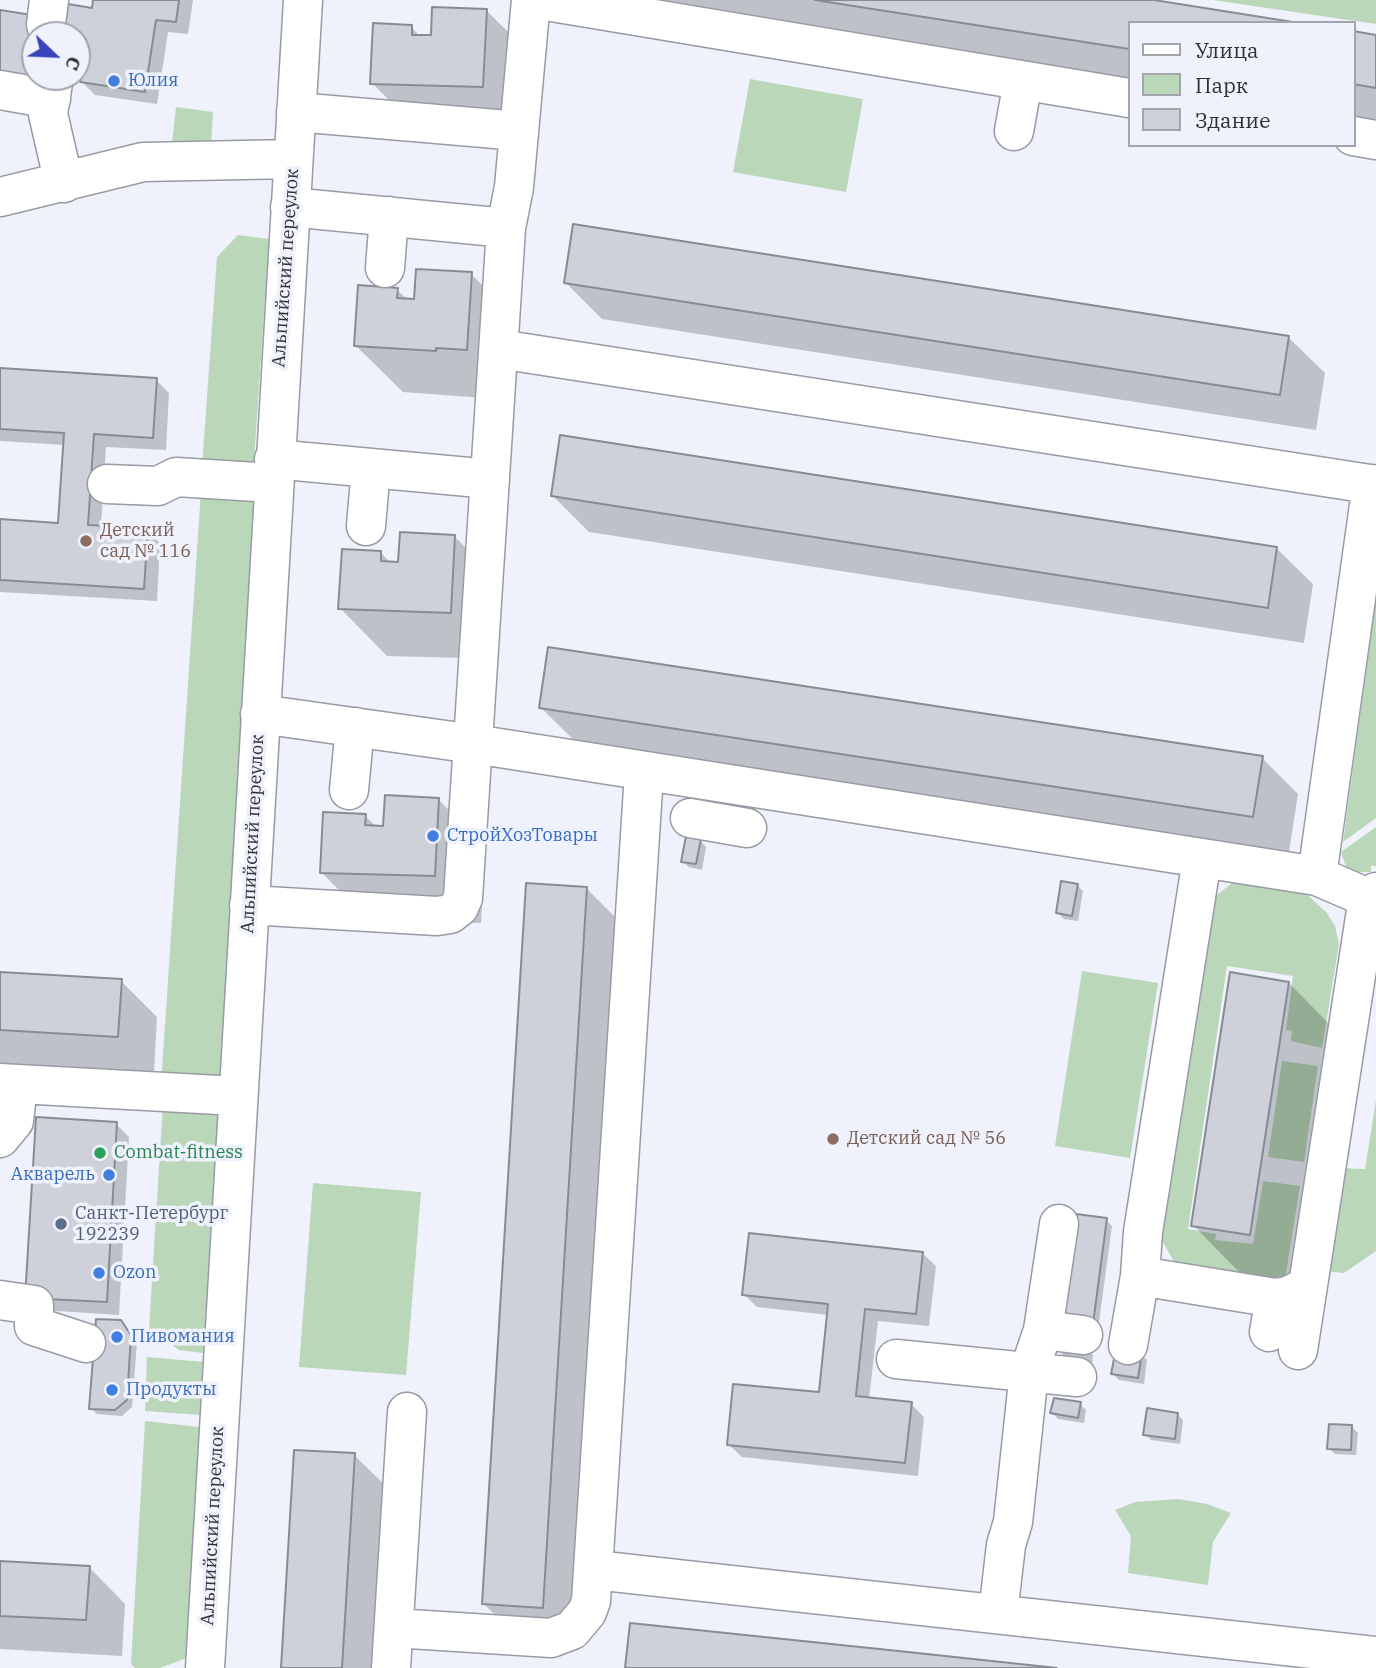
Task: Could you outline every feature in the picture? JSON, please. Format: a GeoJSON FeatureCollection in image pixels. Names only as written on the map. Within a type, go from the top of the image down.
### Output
{"type":"FeatureCollection","features":[{"type":"Feature","properties":{"kind":"street"},"geometry":{"type":"LineString","coordinates":[[46,21],[49,0]]}},
{"type":"Feature","properties":{"kind":"street","name":"Альпийский переулок"},"geometry":{"type":"LineString","coordinates":[[205,1668],[273,471],[303,0]]}},
{"type":"Feature","properties":{"kind":"street"},"geometry":{"type":"LineString","coordinates":[[249,905],[437,916],[450,914],[460,907],[463,898],[491,479],[513,360],[506,228],[512,199],[531,0]]}},
{"type":"Feature","properties":{"kind":"street"},"geometry":{"type":"LineString","coordinates":[[540,0],[1128,98]]}},
{"type":"Feature","properties":{"kind":"street"},"geometry":{"type":"LineString","coordinates":[[1014,131],[1023,81]]}},
{"type":"Feature","properties":{"kind":"street"},"geometry":{"type":"LineString","coordinates":[[0,90],[21,89]]}},
{"type":"Feature","properties":{"kind":"street"},"geometry":{"type":"LineString","coordinates":[[52,91],[48,114],[64,183]]}},
{"type":"Feature","properties":{"kind":"street"},"geometry":{"type":"LineString","coordinates":[[296,112],[519,131]]}},
{"type":"Feature","properties":{"kind":"street"},"geometry":{"type":"LineString","coordinates":[[1355,136],[1376,140]]}},
{"type":"Feature","properties":{"kind":"street"},"geometry":{"type":"LineString","coordinates":[[0,197],[143,162],[293,159]]}},
{"type":"Feature","properties":{"kind":"street"},"geometry":{"type":"LineString","coordinates":[[290,207],[506,228]]}},
{"type":"Feature","properties":{"kind":"street"},"geometry":{"type":"LineString","coordinates":[[385,268],[389,216]]}},
{"type":"Feature","properties":{"kind":"street"},"geometry":{"type":"LineString","coordinates":[[513,360],[1374,485],[1317,876]]}},
{"type":"Feature","properties":{"kind":"street"},"geometry":{"type":"LineString","coordinates":[[366,526],[371,468]]}},
{"type":"Feature","properties":{"kind":"street"},"geometry":{"type":"LineString","coordinates":[[107,484],[158,486],[176,477],[371,468],[491,479]]}},
{"type":"Feature","properties":{"kind":"street"},"geometry":{"type":"LineString","coordinates":[[260,714],[474,744],[725,786],[1317,876],[1372,895],[1287,1317],[1140,1276]]}},
{"type":"Feature","properties":{"kind":"street"},"geometry":{"type":"LineString","coordinates":[[349,790],[355,727]]}},
{"type":"Feature","properties":{"kind":"street"},"geometry":{"type":"LineString","coordinates":[[644,773],[691,823]]}},
{"type":"Feature","properties":{"kind":"street"},"geometry":{"type":"LineString","coordinates":[[410,1638],[563,1635],[587,1612],[596,1570],[691,823],[725,786]]}},
{"type":"Feature","properties":{"kind":"street"},"geometry":{"type":"LineString","coordinates":[[1128,1345],[1140,1276],[1144,1220],[1202,859]]}},
{"type":"Feature","properties":{"kind":"street"},"geometry":{"type":"LineString","coordinates":[[0,1138],[14,1121],[9,1084],[237,1096]]}},
{"type":"Feature","properties":{"kind":"street"},"geometry":{"type":"LineString","coordinates":[[998,1614],[1006,1545],[1013,1522],[1029,1372],[1043,1330],[1059,1224]]}},
{"type":"Feature","properties":{"kind":"street"},"geometry":{"type":"LineString","coordinates":[[0,1300],[34,1305],[34,1325],[86,1343]]}},
{"type":"Feature","properties":{"kind":"street"},"geometry":{"type":"LineString","coordinates":[[1043,1330],[1083,1335]]}},
{"type":"Feature","properties":{"kind":"street"},"geometry":{"type":"LineString","coordinates":[[895,1359],[1077,1377]]}},
{"type":"Feature","properties":{"kind":"street"},"geometry":{"type":"LineString","coordinates":[[391,1668],[410,1638],[407,1412]]}},
{"type":"Feature","properties":{"kind":"street"},"geometry":{"type":"LineString","coordinates":[[596,1570],[1376,1656]]}},
{"type":"Feature","properties":{"kind":"green space"},"geometry":{"type":"Polygon","coordinates":[[[1213,0],[1376,0],[1376,24],[1213,0]]]}},
{"type":"Feature","properties":{"kind":"green space"},"geometry":{"type":"Polygon","coordinates":[[[750,79],[863,99],[846,192],[733,172],[750,79]]]}},
{"type":"Feature","properties":{"kind":"green space"},"geometry":{"type":"Polygon","coordinates":[[[176,107],[213,112],[211,145],[172,143],[176,107]]]}},
{"type":"Feature","properties":{"kind":"green space"},"geometry":{"type":"Polygon","coordinates":[[[238,235],[269,239],[254,461],[249,466],[202,467],[217,257],[238,235]]]}},
{"type":"Feature","properties":{"kind":"green space"},"geometry":{"type":"Polygon","coordinates":[[[201,491],[251,496],[254,503],[221,1076],[207,1080],[161,1084],[201,491]]]}},
{"type":"Feature","properties":{"kind":"green space"},"geometry":{"type":"Polygon","coordinates":[[[1376,598],[1376,818],[1343,842],[1376,598]]]}},
{"type":"Feature","properties":{"kind":"green space"},"geometry":{"type":"Polygon","coordinates":[[[1376,827],[1376,866],[1371,866],[1371,872],[1355,872],[1346,867],[1341,852],[1376,827]]]}},
{"type":"Feature","properties":{"kind":"green space"},"geometry":{"type":"Polygon","coordinates":[[[1245,879],[1299,887],[1327,913],[1335,926],[1339,944],[1322,1048],[1291,1041],[1292,1031],[1286,1030],[1293,976],[1227,966],[1188,1229],[1216,1234],[1215,1240],[1253,1244],[1263,1181],[1300,1186],[1285,1280],[1179,1270],[1154,1227],[1206,909],[1217,895],[1232,883],[1245,879]]]}},
{"type":"Feature","properties":{"kind":"green space"},"geometry":{"type":"Polygon","coordinates":[[[1082,971],[1158,983],[1130,1158],[1055,1146],[1082,971]]]}},
{"type":"Feature","properties":{"kind":"green space"},"geometry":{"type":"Polygon","coordinates":[[[1282,1061],[1318,1066],[1304,1162],[1268,1157],[1282,1061]]]}},
{"type":"Feature","properties":{"kind":"green space"},"geometry":{"type":"Polygon","coordinates":[[[1376,1100],[1376,1251],[1344,1273],[1324,1271],[1339,1168],[1365,1169],[1376,1100]]]}},
{"type":"Feature","properties":{"kind":"green space"},"geometry":{"type":"Polygon","coordinates":[[[163,1103],[206,1110],[218,1117],[203,1353],[179,1350],[149,1329],[163,1103]]]}},
{"type":"Feature","properties":{"kind":"green space"},"geometry":{"type":"Polygon","coordinates":[[[313,1183],[421,1192],[406,1375],[299,1367],[313,1183]]]}},
{"type":"Feature","properties":{"kind":"green space"},"geometry":{"type":"Polygon","coordinates":[[[147,1357],[204,1362],[200,1415],[145,1411],[147,1357]]]}},
{"type":"Feature","properties":{"kind":"green space"},"geometry":{"type":"Polygon","coordinates":[[[145,1421],[199,1427],[187,1658],[160,1668],[135,1668],[131,1664],[145,1421]]]}},
{"type":"Feature","properties":{"kind":"green space"},"geometry":{"type":"Polygon","coordinates":[[[1178,1499],[1207,1504],[1231,1513],[1213,1542],[1208,1585],[1128,1573],[1131,1536],[1115,1510],[1135,1502],[1178,1499]]]}},
{"type":"Feature","properties":{"kind":"building"},"geometry":{"type":"Polygon","coordinates":[[[93,0],[179,0],[176,22],[156,20],[145,92],[91,84],[91,21],[66,21],[68,4],[92,8],[93,0]]]}},
{"type":"Feature","properties":{"kind":"building"},"geometry":{"type":"Polygon","coordinates":[[[815,0],[1154,0],[1286,21],[1128,21],[1128,49],[815,0]]]}},
{"type":"Feature","properties":{"kind":"building"},"geometry":{"type":"Polygon","coordinates":[[[432,7],[487,9],[483,87],[370,84],[373,23],[412,25],[412,35],[431,35],[432,7]]]}},
{"type":"Feature","properties":{"kind":"building"},"geometry":{"type":"Polygon","coordinates":[[[0,10],[32,15],[31,21],[21,21],[21,77],[0,76],[0,10]]]}},
{"type":"Feature","properties":{"kind":"building"},"geometry":{"type":"Polygon","coordinates":[[[1355,31],[1376,35],[1376,88],[1355,84],[1355,31]]]}},
{"type":"Feature","properties":{"kind":"building"},"geometry":{"type":"Polygon","coordinates":[[[573,224],[1289,336],[1280,395],[564,283],[573,224]]]}},
{"type":"Feature","properties":{"kind":"building"},"geometry":{"type":"Polygon","coordinates":[[[416,269],[472,272],[467,350],[354,346],[358,285],[398,288],[397,298],[414,299],[416,269]]]}},
{"type":"Feature","properties":{"kind":"building"},"geometry":{"type":"Polygon","coordinates":[[[0,368],[157,378],[153,438],[94,434],[88,525],[148,528],[144,589],[0,580],[0,519],[58,523],[64,433],[0,429],[0,368]]]}},
{"type":"Feature","properties":{"kind":"building"},"geometry":{"type":"Polygon","coordinates":[[[560,435],[1277,547],[1268,608],[551,496],[560,435]]]}},
{"type":"Feature","properties":{"kind":"building"},"geometry":{"type":"Polygon","coordinates":[[[400,532],[455,535],[451,613],[338,609],[342,549],[381,551],[381,561],[398,562],[400,532]]]}},
{"type":"Feature","properties":{"kind":"building"},"geometry":{"type":"Polygon","coordinates":[[[548,647],[1263,756],[1253,817],[539,708],[548,647]]]}},
{"type":"Feature","properties":{"kind":"building"},"geometry":{"type":"Polygon","coordinates":[[[385,795],[439,798],[435,876],[320,873],[323,812],[366,814],[365,825],[383,826],[385,795]]]}},
{"type":"Feature","properties":{"kind":"building"},"geometry":{"type":"Polygon","coordinates":[[[686,836],[701,839],[696,864],[681,862],[686,836]]]}},
{"type":"Feature","properties":{"kind":"building"},"geometry":{"type":"Polygon","coordinates":[[[1061,881],[1078,884],[1072,916],[1056,913],[1061,881]]]}},
{"type":"Feature","properties":{"kind":"building"},"geometry":{"type":"Polygon","coordinates":[[[526,883],[587,887],[543,1608],[482,1604],[526,883]]]}},
{"type":"Feature","properties":{"kind":"building"},"geometry":{"type":"Polygon","coordinates":[[[0,972],[122,979],[118,1037],[0,1030],[0,972]]]}},
{"type":"Feature","properties":{"kind":"building"},"geometry":{"type":"Polygon","coordinates":[[[1230,972],[1289,982],[1250,1235],[1191,1226],[1230,972]]]}},
{"type":"Feature","properties":{"kind":"building"},"geometry":{"type":"Polygon","coordinates":[[[36,1117],[117,1122],[107,1302],[25,1298],[36,1117]]]}},
{"type":"Feature","properties":{"kind":"building"},"geometry":{"type":"Polygon","coordinates":[[[1076,1214],[1107,1218],[1093,1324],[1061,1320],[1076,1214]]]}},
{"type":"Feature","properties":{"kind":"building"},"geometry":{"type":"Polygon","coordinates":[[[749,1233],[923,1252],[916,1314],[865,1309],[856,1396],[912,1402],[905,1463],[727,1445],[733,1384],[819,1392],[828,1304],[742,1295],[749,1233]]]}},
{"type":"Feature","properties":{"kind":"building"},"geometry":{"type":"Polygon","coordinates":[[[96,1319],[121,1320],[131,1335],[127,1400],[115,1410],[89,1409],[96,1319]]]}},
{"type":"Feature","properties":{"kind":"building"},"geometry":{"type":"Polygon","coordinates":[[[1116,1349],[1142,1353],[1138,1378],[1111,1374],[1116,1349]]]}},
{"type":"Feature","properties":{"kind":"building"},"geometry":{"type":"Polygon","coordinates":[[[1054,1398],[1081,1402],[1078,1418],[1050,1413],[1054,1398]]]}},
{"type":"Feature","properties":{"kind":"building"},"geometry":{"type":"Polygon","coordinates":[[[1147,1408],[1178,1413],[1175,1439],[1143,1435],[1147,1408]]]}},
{"type":"Feature","properties":{"kind":"building"},"geometry":{"type":"Polygon","coordinates":[[[1329,1424],[1352,1425],[1351,1450],[1327,1449],[1329,1424]]]}},
{"type":"Feature","properties":{"kind":"building"},"geometry":{"type":"Polygon","coordinates":[[[294,1450],[355,1453],[342,1668],[281,1668],[294,1450]]]}},
{"type":"Feature","properties":{"kind":"building"},"geometry":{"type":"Polygon","coordinates":[[[0,1561],[90,1566],[86,1620],[0,1616],[0,1561]]]}},
{"type":"Feature","properties":{"kind":"building"},"geometry":{"type":"Polygon","coordinates":[[[630,1623],[908,1652],[1057,1668],[625,1668],[630,1623]]]}},
{"type":"Feature","properties":{"kind":"place","name":"Юлия"},"geometry":{"type":"Point","coordinates":[114,81]}},
{"type":"Feature","properties":{"kind":"place","name":"Детский сад № 116"},"geometry":{"type":"Point","coordinates":[86,541]}},
{"type":"Feature","properties":{"kind":"place","name":"СтройХозТовары"},"geometry":{"type":"Point","coordinates":[433,836]}},
{"type":"Feature","properties":{"kind":"place","name":"Детский сад № 56"},"geometry":{"type":"Point","coordinates":[833,1139]}},
{"type":"Feature","properties":{"kind":"place","name":"Combat-fitness"},"geometry":{"type":"Point","coordinates":[100,1153]}},
{"type":"Feature","properties":{"kind":"place","name":"Акварель"},"geometry":{"type":"Point","coordinates":[109,1175]}},
{"type":"Feature","properties":{"kind":"place","name":"Санкт-Петербург 192239"},"geometry":{"type":"Point","coordinates":[61,1224]}},
{"type":"Feature","properties":{"kind":"place","name":"Ozon"},"geometry":{"type":"Point","coordinates":[99,1273]}},
{"type":"Feature","properties":{"kind":"place","name":"Пивомания"},"geometry":{"type":"Point","coordinates":[117,1337]}},
{"type":"Feature","properties":{"kind":"place","name":"Продукты"},"geometry":{"type":"Point","coordinates":[112,1390]}}]}
